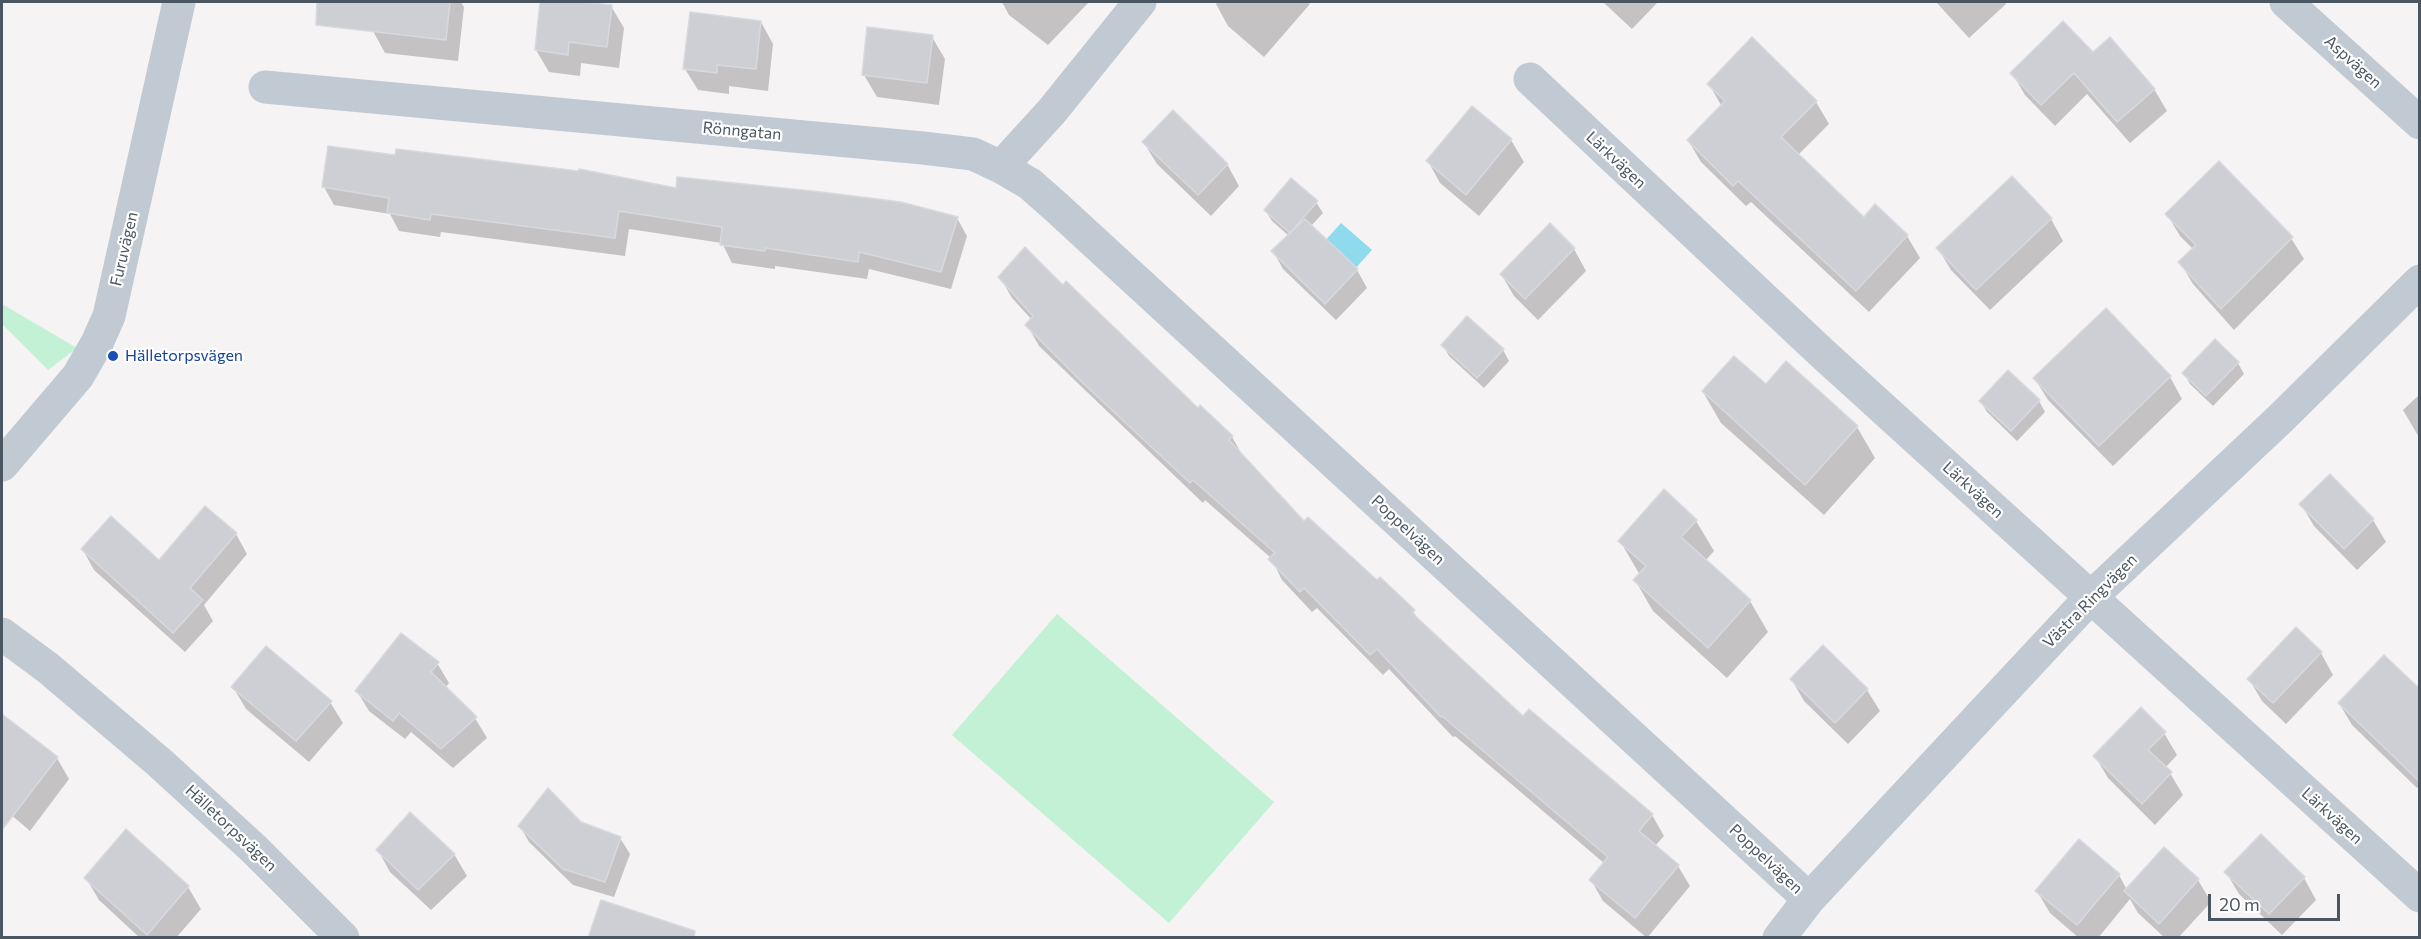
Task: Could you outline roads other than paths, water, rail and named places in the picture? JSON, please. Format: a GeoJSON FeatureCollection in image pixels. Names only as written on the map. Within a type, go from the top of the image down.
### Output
{"type":"FeatureCollection","features":[{"type":"Feature","properties":{"kind":"street","name":"Furuvägen"},"geometry":{"type":"LineString","coordinates":[[2,465],[78,376],[109,316],[180,2]]}},
{"type":"Feature","properties":{"kind":"street"},"geometry":{"type":"LineString","coordinates":[[1001,167],[1052,111],[1140,2]]}},
{"type":"Feature","properties":{"kind":"street","name":"Aspvägen"},"geometry":{"type":"LineString","coordinates":[[2286,2],[2420,123]]}},
{"type":"Feature","properties":{"kind":"street","name":"Lärkvägen"},"geometry":{"type":"LineString","coordinates":[[1530,79],[1823,354],[2420,896]]}},
{"type":"Feature","properties":{"kind":"street","name":"Rönngatan"},"geometry":{"type":"LineString","coordinates":[[265,87],[923,148],[973,154],[1001,167]]}},
{"type":"Feature","properties":{"kind":"street","name":"Poppelvägen"},"geometry":{"type":"LineString","coordinates":[[1001,167],[1030,184],[1055,206],[1809,899]]}},
{"type":"Feature","properties":{"kind":"street","name":"Västra Ringvägen"},"geometry":{"type":"LineString","coordinates":[[1779,938],[1809,899],[2091,597],[2280,419],[2420,281]]}},
{"type":"Feature","properties":{"kind":"street","name":"Hälletorpsvägen"},"geometry":{"type":"LineString","coordinates":[[2,634],[48,668],[160,763],[254,849],[343,938]]}},
{"type":"Feature","properties":{"kind":"water"},"geometry":{"type":"Polygon","coordinates":[[[1341,223],[1372,250],[1353,271],[1323,243],[1341,223]]]}},
{"type":"Feature","properties":{"kind":"place","name":"Hälletorpsvägen"},"geometry":{"type":"Point","coordinates":[113,356]}}]}
